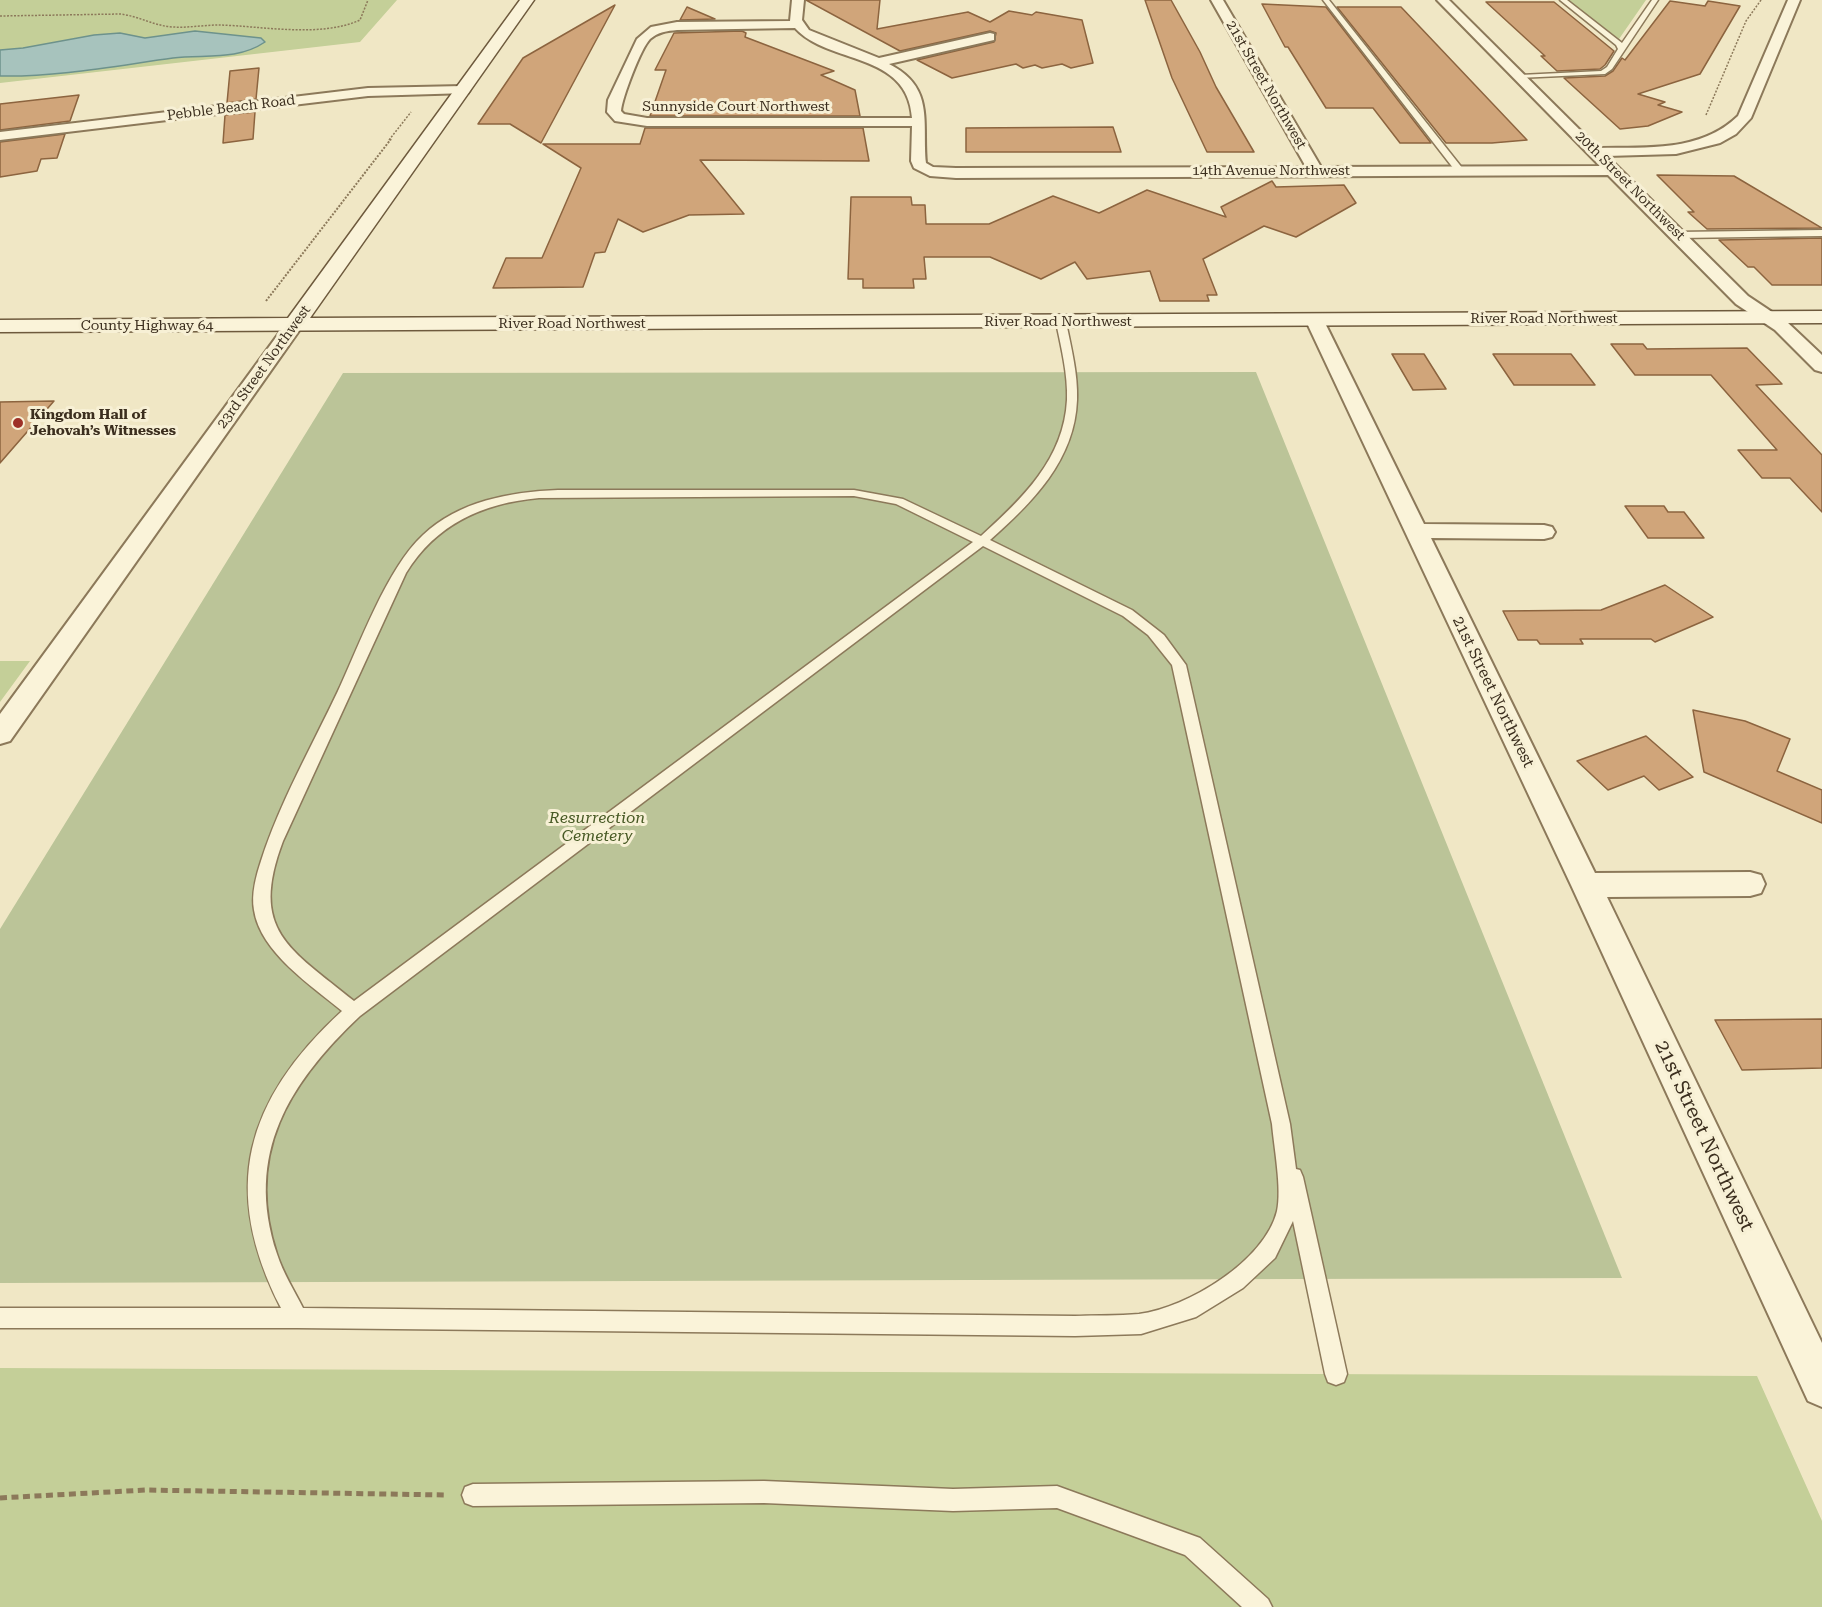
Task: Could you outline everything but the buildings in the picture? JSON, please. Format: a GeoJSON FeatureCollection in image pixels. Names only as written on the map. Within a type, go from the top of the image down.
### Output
{"type":"FeatureCollection","features":[{"type":"Feature","properties":{"kind":"street","name":"23rd Street Northwest"},"geometry":{"type":"LineString","coordinates":[[0,734],[527,0]]}},
{"type":"Feature","properties":{"kind":"street"},"geometry":{"type":"LineString","coordinates":[[798,0],[796,17],[798,24],[808,33],[880,62],[910,88],[915,98],[918,122]]}},
{"type":"Feature","properties":{"kind":"street","name":"21st Street Northwest"},"geometry":{"type":"LineString","coordinates":[[1217,0],[1316,171]]}},
{"type":"Feature","properties":{"kind":"street","name":"20th Street Northwest"},"geometry":{"type":"LineString","coordinates":[[1443,0],[1742,300],[1792,336],[1822,366]]}},
{"type":"Feature","properties":{"kind":"street"},"geometry":{"type":"LineString","coordinates":[[1596,152],[1669,150],[1700,145],[1727,135],[1738,127],[1744,118],[1794,0]]}},
{"type":"Feature","properties":{"kind":"street","name":"Sunnyside Court Northwest"},"geometry":{"type":"LineString","coordinates":[[798,24],[689,26],[655,30],[644,39],[615,100],[614,112],[620,118],[647,123],[918,122]]}},
{"type":"Feature","properties":{"kind":"street"},"geometry":{"type":"LineString","coordinates":[[880,62],[990,37]]}},
{"type":"Feature","properties":{"kind":"street","name":"Pebble Beach Road"},"geometry":{"type":"LineString","coordinates":[[0,136],[368,92],[463,90]]}},
{"type":"Feature","properties":{"kind":"street","name":"14th Avenue Northwest"},"geometry":{"type":"LineString","coordinates":[[918,122],[918,161],[920,165],[930,171],[956,173],[1613,170]]}},
{"type":"Feature","properties":{"kind":"street","name":"River Road Northwest"},"geometry":{"type":"LineString","coordinates":[[294,325],[1822,317]]}},
{"type":"Feature","properties":{"kind":"street","name":"21st Street Northwest"},"geometry":{"type":"LineString","coordinates":[[1315,321],[1586,885],[1822,1387]]}},
{"type":"Feature","properties":{"kind":"street","name":"County Highway 64"},"geometry":{"type":"LineString","coordinates":[[0,326],[294,325]]}},
{"type":"Feature","properties":{"kind":"street"},"geometry":{"type":"LineString","coordinates":[[1416,531],[1544,532]]}},
{"type":"Feature","properties":{"kind":"street"},"geometry":{"type":"LineString","coordinates":[[1586,885],[1750,884]]}},
{"type":"Feature","properties":{"kind":"lane"},"geometry":{"type":"LineString","coordinates":[[1326,0],[1460,171]]}},
{"type":"Feature","properties":{"kind":"lane"},"geometry":{"type":"LineString","coordinates":[[1563,0],[1618,44],[1621,49]]}},
{"type":"Feature","properties":{"kind":"lane"},"geometry":{"type":"LineString","coordinates":[[1521,77],[1603,73],[1610,68],[1655,0]]}},
{"type":"Feature","properties":{"kind":"lane"},"geometry":{"type":"LineString","coordinates":[[1678,235],[1822,233]]}},
{"type":"Feature","properties":{"kind":"lane"},"geometry":{"type":"LineString","coordinates":[[297,1318],[265,1249],[256,1195],[260,1152],[270,1117],[290,1079],[310,1052],[354,1011],[981,542],[1013,514],[1049,472],[1069,425],[1072,400],[1069,360],[1061,322]]}},
{"type":"Feature","properties":{"kind":"lane"},"geometry":{"type":"LineString","coordinates":[[354,1011],[298,963],[272,936],[262,912],[263,883],[269,855],[400,573],[418,544],[432,532],[465,512],[515,497],[586,494],[854,493],[899,501],[1059,578],[1146,625],[1166,645],[1179,665],[1336,1374]]}},
{"type":"Feature","properties":{"kind":"lane"},"geometry":{"type":"LineString","coordinates":[[0,1318],[297,1318],[1075,1326],[1141,1324],[1189,1310],[1236,1281],[1268,1251],[1287,1212],[1287,1176],[1281,1124]]}},
{"type":"Feature","properties":{"kind":"lane"},"geometry":{"type":"LineString","coordinates":[[473,1495],[764,1492],[952,1500],[1057,1497],[1192,1546],[1260,1607]]}},
{"type":"Feature","properties":{"kind":"path"},"geometry":{"type":"LineString","coordinates":[[0,16],[120,14],[136,15],[160,26],[218,25],[317,29],[349,25],[360,20],[368,0]]}},
{"type":"Feature","properties":{"kind":"path"},"geometry":{"type":"LineString","coordinates":[[247,326],[429,89]]}},
{"type":"Feature","properties":{"kind":"path"},"geometry":{"type":"LineString","coordinates":[[0,1498],[145,1490],[473,1495]]}},
{"type":"Feature","properties":{"kind":"green space"},"geometry":{"type":"Polygon","coordinates":[[[0,0],[397,0],[360,42],[0,83],[0,0]]]}},
{"type":"Feature","properties":{"kind":"green space"},"geometry":{"type":"Polygon","coordinates":[[[1568,0],[1646,0],[1619,39],[1568,0]]]}},
{"type":"Feature","properties":{"kind":"green space","name":"Resurrection Cemetery"},"geometry":{"type":"Polygon","coordinates":[[[1256,372],[1622,1278],[0,1283],[0,929],[343,373],[1256,372]]]}},
{"type":"Feature","properties":{"kind":"green space"},"geometry":{"type":"Polygon","coordinates":[[[0,661],[30,661],[0,702],[0,661]]]}},
{"type":"Feature","properties":{"kind":"green space"},"geometry":{"type":"Polygon","coordinates":[[[0,1368],[1757,1376],[1822,1521],[1822,1607],[0,1607],[0,1368]]]}},
{"type":"Feature","properties":{"kind":"water"},"geometry":{"type":"Polygon","coordinates":[[[195,31],[261,38],[265,42],[243,52],[220,56],[173,58],[65,73],[0,76],[0,50],[94,35],[120,33],[145,38],[195,31]]]}},
{"type":"Feature","properties":{"kind":"place","name":"Kingdom Hall of Jehovah’s Witnesses"},"geometry":{"type":"Point","coordinates":[18,423]}}]}
